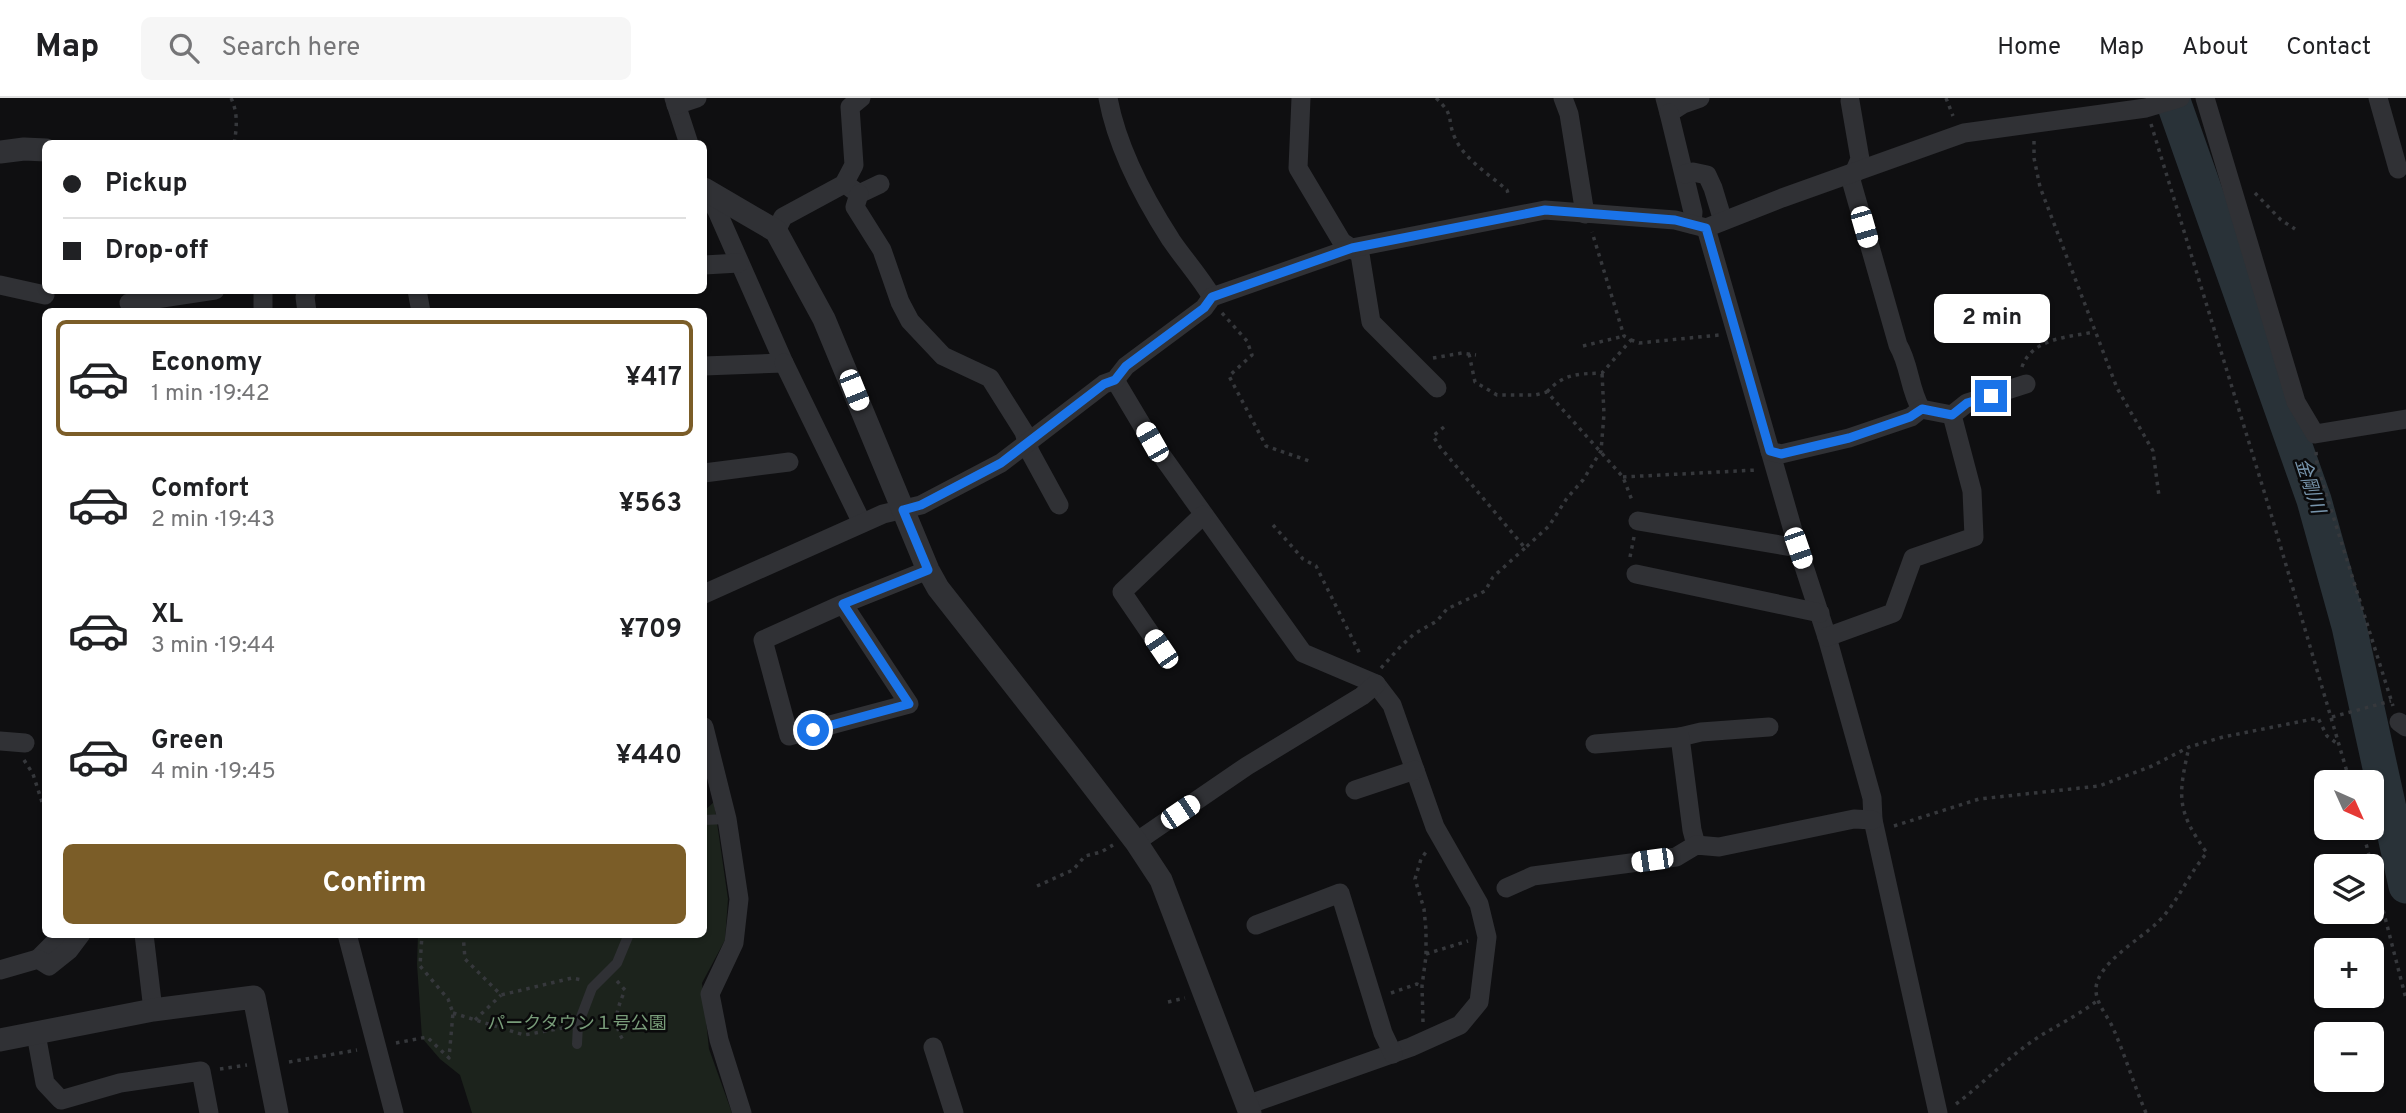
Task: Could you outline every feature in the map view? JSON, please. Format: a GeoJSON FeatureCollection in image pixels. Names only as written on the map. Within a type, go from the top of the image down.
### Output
{"type":"FeatureCollection","features":[{"type":"Feature","properties":{"kind":"street"},"geometry":{"type":"LineString","coordinates":[[688,140],[675,102],[697,98]]}},
{"type":"Feature","properties":{"kind":"street"},"geometry":{"type":"LineString","coordinates":[[861,98],[850,107],[854,165],[851,189],[855,206],[883,250],[900,302],[910,321],[943,356],[990,378],[1024,432],[1026,444],[1059,505]]}},
{"type":"Feature","properties":{"kind":"street"},"geometry":{"type":"LineString","coordinates":[[1108,98],[1125,151],[1147,200],[1212,297]]}},
{"type":"Feature","properties":{"kind":"street"},"geometry":{"type":"LineString","coordinates":[[1301,98],[1298,168],[1342,242],[1360,254],[1371,322],[1437,388]]}},
{"type":"Feature","properties":{"kind":"street"},"geometry":{"type":"LineString","coordinates":[[1563,98],[1569,114],[1586,214]]}},
{"type":"Feature","properties":{"kind":"street"},"geometry":{"type":"LineString","coordinates":[[1700,98],[1667,106],[1693,212],[1707,224]]}},
{"type":"Feature","properties":{"kind":"street"},"geometry":{"type":"LineString","coordinates":[[707,593],[883,514],[921,505],[1001,463],[1104,384],[1115,380],[1126,366],[1204,308],[1212,297],[1352,248],[1545,210],[1707,224],[1964,133],[2146,108],[2180,98]]}},
{"type":"Feature","properties":{"kind":"street"},"geometry":{"type":"LineString","coordinates":[[2205,98],[2296,402],[2315,434],[2406,419]]}},
{"type":"Feature","properties":{"kind":"street"},"geometry":{"type":"LineString","coordinates":[[2378,98],[2398,169]]}},
{"type":"Feature","properties":{"kind":"street"},"geometry":{"type":"LineString","coordinates":[[1850,101],[1860,159],[1851,180],[1904,355],[1914,397],[1922,409]]}},
{"type":"Feature","properties":{"kind":"street"},"geometry":{"type":"LineString","coordinates":[[0,152],[42,150]]}},
{"type":"Feature","properties":{"kind":"street"},"geometry":{"type":"LineString","coordinates":[[1685,174],[1693,172],[1707,175],[1713,188],[1707,224],[1871,798],[1873,820],[1944,1110]]}},
{"type":"Feature","properties":{"kind":"street"},"geometry":{"type":"LineString","coordinates":[[776,231],[783,217],[851,189],[880,184]]}},
{"type":"Feature","properties":{"kind":"street"},"geometry":{"type":"LineString","coordinates":[[707,191],[776,231],[824,318],[928,570],[938,588],[1131,836],[1161,880],[1248,1109],[1393,1054],[1460,1025],[1479,1002],[1487,937],[1479,904],[1435,827],[1392,705],[1376,684],[1303,653],[1152,442],[1115,380]]}},
{"type":"Feature","properties":{"kind":"street"},"geometry":{"type":"LineString","coordinates":[[707,194],[718,211],[783,363],[863,523]]}},
{"type":"Feature","properties":{"kind":"street"},"geometry":{"type":"LineString","coordinates":[[707,265],[739,263]]}},
{"type":"Feature","properties":{"kind":"street"},"geometry":{"type":"LineString","coordinates":[[0,285],[45,295]]}},
{"type":"Feature","properties":{"kind":"street"},"geometry":{"type":"LineString","coordinates":[[129,303],[169,304],[202,294]]}},
{"type":"Feature","properties":{"kind":"street"},"geometry":{"type":"LineString","coordinates":[[707,366],[783,363]]}},
{"type":"Feature","properties":{"kind":"street"},"geometry":{"type":"LineString","coordinates":[[1773,459],[1781,454],[1849,438],[1910,417],[1922,409],[1952,415],[1967,403],[2020,386]]}},
{"type":"Feature","properties":{"kind":"street"},"geometry":{"type":"LineString","coordinates":[[1827,637],[1893,613],[1913,558],[1975,537],[1972,491],[1952,415]]}},
{"type":"Feature","properties":{"kind":"street"},"geometry":{"type":"LineString","coordinates":[[707,473],[789,462]]}},
{"type":"Feature","properties":{"kind":"street"},"geometry":{"type":"LineString","coordinates":[[1161,649],[1122,592],[1203,516]]}},
{"type":"Feature","properties":{"kind":"street"},"geometry":{"type":"LineString","coordinates":[[1638,521],[1798,548]]}},
{"type":"Feature","properties":{"kind":"street"},"geometry":{"type":"LineString","coordinates":[[843,604],[909,704],[789,736],[763,640],[843,604],[928,570]]}},
{"type":"Feature","properties":{"kind":"street"},"geometry":{"type":"LineString","coordinates":[[1636,574],[1820,613]]}},
{"type":"Feature","properties":{"kind":"street"},"geometry":{"type":"LineString","coordinates":[[1131,836],[1362,696],[1376,684]]}},
{"type":"Feature","properties":{"kind":"street"},"geometry":{"type":"LineString","coordinates":[[1595,744],[1769,727]]}},
{"type":"Feature","properties":{"kind":"street"},"geometry":{"type":"LineString","coordinates":[[1680,737],[1696,845]]}},
{"type":"Feature","properties":{"kind":"street"},"geometry":{"type":"LineString","coordinates":[[707,739],[727,819],[739,899],[734,943],[710,994],[719,1040],[741,1113]]}},
{"type":"Feature","properties":{"kind":"street"},"geometry":{"type":"LineString","coordinates":[[0,741],[25,743]]}},
{"type":"Feature","properties":{"kind":"street"},"geometry":{"type":"LineString","coordinates":[[1355,790],[1415,770]]}},
{"type":"Feature","properties":{"kind":"street"},"geometry":{"type":"LineString","coordinates":[[1506,888],[1533,876],[1676,857],[1696,845],[1719,847],[1854,820],[1873,820]]}},
{"type":"Feature","properties":{"kind":"street"},"geometry":{"type":"LineString","coordinates":[[1256,925],[1340,893],[1383,1033],[1393,1054]]}},
{"type":"Feature","properties":{"kind":"street"},"geometry":{"type":"LineString","coordinates":[[0,970],[38,959],[59,938]]}},
{"type":"Feature","properties":{"kind":"street"},"geometry":{"type":"LineString","coordinates":[[38,959],[49,966],[69,950],[78,938]]}},
{"type":"Feature","properties":{"kind":"street"},"geometry":{"type":"LineString","coordinates":[[144,938],[153,1010]]}},
{"type":"Feature","properties":{"kind":"street"},"geometry":{"type":"LineString","coordinates":[[348,938],[394,1113]]}},
{"type":"Feature","properties":{"kind":"street"},"geometry":{"type":"LineString","coordinates":[[0,1040],[153,1010],[254,997],[277,1113]]}},
{"type":"Feature","properties":{"kind":"street"},"geometry":{"type":"LineString","coordinates":[[36,1034],[45,1083],[62,1106],[120,1083],[201,1071],[209,1113]]}},
{"type":"Feature","properties":{"kind":"street"},"geometry":{"type":"LineString","coordinates":[[933,1047],[954,1113]]}},
{"type":"Feature","properties":{"kind":"lane"},"geometry":{"type":"LineString","coordinates":[[707,820],[727,819]]}},
{"type":"Feature","properties":{"kind":"lane"},"geometry":{"type":"LineString","coordinates":[[577,1044],[578,1025],[592,988],[617,963],[627,938]]}},
{"type":"Feature","properties":{"kind":"path"},"geometry":{"type":"LineString","coordinates":[[231,98],[237,124],[235,140]]}},
{"type":"Feature","properties":{"kind":"path"},"geometry":{"type":"LineString","coordinates":[[1436,98],[1450,113],[1454,137],[1465,153],[1507,190],[1514,216]]}},
{"type":"Feature","properties":{"kind":"path"},"geometry":{"type":"LineString","coordinates":[[2146,108],[2347,770]]}},
{"type":"Feature","properties":{"kind":"path"},"geometry":{"type":"LineString","coordinates":[[2033,124],[2034,158],[2040,187],[2116,388],[2153,451],[2159,496]]}},
{"type":"Feature","properties":{"kind":"path"},"geometry":{"type":"LineString","coordinates":[[2252,190],[2281,220],[2295,229]]}},
{"type":"Feature","properties":{"kind":"path"},"geometry":{"type":"LineString","coordinates":[[1586,214],[1624,336],[1639,343],[1736,333]]}},
{"type":"Feature","properties":{"kind":"path"},"geometry":{"type":"LineString","coordinates":[[1212,297],[1248,341],[1252,355],[1229,376],[1266,446],[1312,461]]}},
{"type":"Feature","properties":{"kind":"path"},"geometry":{"type":"LineString","coordinates":[[2020,386],[2024,361],[2046,341],[2094,332]]}},
{"type":"Feature","properties":{"kind":"path"},"geometry":{"type":"LineString","coordinates":[[1583,346],[1624,336]]}},
{"type":"Feature","properties":{"kind":"path"},"geometry":{"type":"LineString","coordinates":[[1376,684],[1380,669],[1408,640],[1437,621],[1447,609],[1485,591],[1493,576],[1549,526],[1601,451],[1604,414],[1602,373],[1631,340]]}},
{"type":"Feature","properties":{"kind":"path"},"geometry":{"type":"LineString","coordinates":[[1469,354],[1475,382],[1497,395],[1535,395],[1547,392],[1573,374],[1602,373]]}},
{"type":"Feature","properties":{"kind":"path"},"geometry":{"type":"LineString","coordinates":[[1407,357],[1426,359],[1476,355]]}},
{"type":"Feature","properties":{"kind":"path"},"geometry":{"type":"LineString","coordinates":[[1547,392],[1623,477],[1638,521],[1628,569],[1636,574]]}},
{"type":"Feature","properties":{"kind":"path"},"geometry":{"type":"LineString","coordinates":[[1444,427],[1433,436],[1440,447],[1525,548]]}},
{"type":"Feature","properties":{"kind":"path"},"geometry":{"type":"LineString","coordinates":[[2315,434],[2317,465],[2391,701],[2403,724]]}},
{"type":"Feature","properties":{"kind":"path"},"geometry":{"type":"LineString","coordinates":[[1623,477],[1773,459]]}},
{"type":"Feature","properties":{"kind":"path"},"geometry":{"type":"LineString","coordinates":[[1273,525],[1303,559],[1316,566],[1376,684]]}},
{"type":"Feature","properties":{"kind":"path"},"geometry":{"type":"LineString","coordinates":[[2332,717],[2391,701]]}},
{"type":"Feature","properties":{"kind":"path"},"geometry":{"type":"LineString","coordinates":[[1873,820],[1888,827],[1979,799],[2099,786],[2152,766],[2189,747],[2223,737],[2318,718],[2328,736],[2341,746]]}},
{"type":"Feature","properties":{"kind":"path"},"geometry":{"type":"LineString","coordinates":[[25,743],[23,758],[33,774],[42,802]]}},
{"type":"Feature","properties":{"kind":"path"},"geometry":{"type":"LineString","coordinates":[[2146,1113],[2112,1027],[2098,1000],[2096,989],[2100,973],[2158,922],[2174,902],[2194,866],[2207,853],[2194,835],[2181,804],[2182,780],[2189,747]]}},
{"type":"Feature","properties":{"kind":"path"},"geometry":{"type":"LineString","coordinates":[[1429,1039],[1424,1024],[1422,986],[1426,954],[1424,909],[1415,879],[1421,859],[1431,845],[1435,827]]}},
{"type":"Feature","properties":{"kind":"path"},"geometry":{"type":"LineString","coordinates":[[1037,886],[1073,870],[1085,856],[1101,852],[1131,836]]}},
{"type":"Feature","properties":{"kind":"path"},"geometry":{"type":"LineString","coordinates":[[2365,840],[2406,999]]}},
{"type":"Feature","properties":{"kind":"path"},"geometry":{"type":"LineString","coordinates":[[1426,954],[1487,937]]}},
{"type":"Feature","properties":{"kind":"path"},"geometry":{"type":"LineString","coordinates":[[463,938],[465,959],[501,995]]}},
{"type":"Feature","properties":{"kind":"path"},"geometry":{"type":"LineString","coordinates":[[608,972],[625,990],[616,1010],[616,1029],[623,1040]]}},
{"type":"Feature","properties":{"kind":"path"},"geometry":{"type":"LineString","coordinates":[[475,1020],[501,995],[572,978],[597,983]]}},
{"type":"Feature","properties":{"kind":"path"},"geometry":{"type":"LineString","coordinates":[[1372,999],[1417,984],[1422,986]]}},
{"type":"Feature","properties":{"kind":"path"},"geometry":{"type":"LineString","coordinates":[[1944,1110],[2038,1038],[2098,1000]]}},
{"type":"Feature","properties":{"kind":"path"},"geometry":{"type":"LineString","coordinates":[[453,1013],[524,1035],[578,1025]]}},
{"type":"Feature","properties":{"kind":"green space","name":"パークタウン１号公園"},"geometry":{"type":"Polygon","coordinates":[[[714,802],[728,899],[725,940],[702,983],[709,1049],[732,1113],[472,1113],[460,1075],[440,1059],[422,1038],[418,938],[707,938],[707,808],[714,802]]]}},
{"type":"Feature","properties":{"kind":"waterway","name":"金剛川"},"geometry":{"type":"LineString","coordinates":[[2172,98],[2314,500],[2349,626],[2406,886]]}},
{"type":"Feature","properties":{"kind":"route"},"geometry":{"type":"LineString","coordinates":[[813,730],[909,704],[843,604],[928,570],[903,510],[921,505],[1001,463],[1104,384],[1115,380],[1126,366],[1204,308],[1212,297],[1352,248],[1545,210],[1675,220],[1706,228],[1770,451],[1781,454],[1849,438],[1910,417],[1922,409],[1952,415],[1967,403],[1991,396]]}}]}
